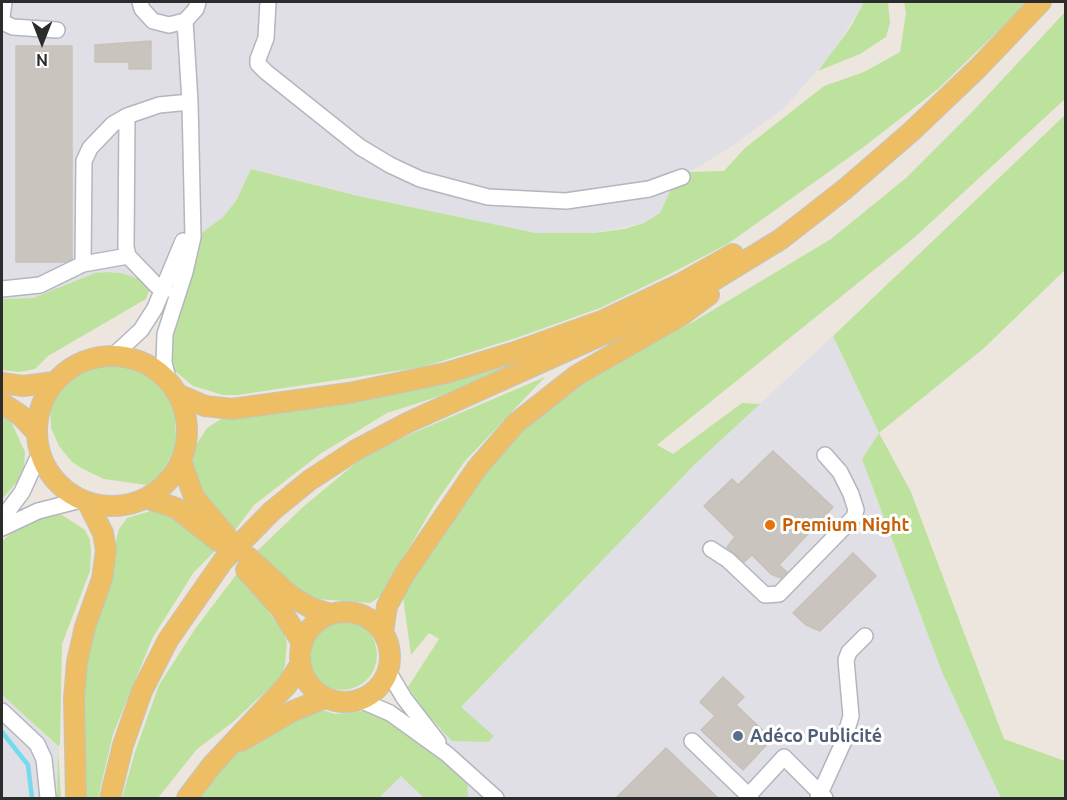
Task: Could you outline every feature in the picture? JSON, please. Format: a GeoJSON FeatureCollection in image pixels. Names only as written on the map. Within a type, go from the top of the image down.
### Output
{"type":"FeatureCollection","features":[{"type":"Feature","properties":{"kind":"main road"},"geometry":{"type":"LineString","coordinates":[[383,632],[387,606],[399,583],[459,492],[516,423],[577,375],[682,315],[844,189],[978,68],[1041,2]]}},
{"type":"Feature","properties":{"kind":"main road"},"geometry":{"type":"LineString","coordinates":[[173,387],[187,421],[186,449],[167,483],[146,498],[118,506],[85,501],[55,481],[40,453],[36,432],[41,405],[54,382],[81,362],[114,356],[143,362],[173,387],[216,409],[257,406],[383,387],[488,361],[594,324],[646,300],[730,255],[816,203],[844,189]]}},
{"type":"Feature","properties":{"kind":"main road"},"geometry":{"type":"LineString","coordinates":[[110,798],[123,745],[142,691],[168,640],[223,561],[280,504],[310,480],[356,450],[409,422],[660,309],[706,285],[781,239]]}},
{"type":"Feature","properties":{"kind":"main road"},"geometry":{"type":"LineString","coordinates":[[2,383],[23,386],[54,382]]}},
{"type":"Feature","properties":{"kind":"main road"},"geometry":{"type":"LineString","coordinates":[[2,403],[20,415],[36,432]]}},
{"type":"Feature","properties":{"kind":"main road"},"geometry":{"type":"LineString","coordinates":[[146,498],[176,508],[222,538],[194,497],[181,461]]}},
{"type":"Feature","properties":{"kind":"main road"},"geometry":{"type":"LineString","coordinates":[[76,798],[74,699],[77,662],[85,627],[102,579],[106,550],[103,533],[85,501]]}},
{"type":"Feature","properties":{"kind":"main road"},"geometry":{"type":"LineString","coordinates":[[302,643],[280,608],[244,560],[291,596],[311,608],[331,614],[354,613],[375,623],[383,632],[391,658],[388,671],[382,684],[360,700],[348,703],[325,698],[313,690],[305,679],[300,665],[302,643],[308,631],[318,621],[331,614]]}},
{"type":"Feature","properties":{"kind":"main road"},"geometry":{"type":"LineString","coordinates":[[186,798],[224,752],[287,685],[300,665]]}},
{"type":"Feature","properties":{"kind":"main road"},"geometry":{"type":"LineString","coordinates":[[224,752],[293,711],[325,698]]}},
{"type":"Feature","properties":{"kind":"street"},"geometry":{"type":"LineString","coordinates":[[2,17],[4,2]]}},
{"type":"Feature","properties":{"kind":"street"},"geometry":{"type":"LineString","coordinates":[[140,2],[142,9],[153,21],[169,25],[185,21],[196,9],[198,2]]}},
{"type":"Feature","properties":{"kind":"street"},"geometry":{"type":"LineString","coordinates":[[268,2],[266,38],[258,64],[360,147],[420,179],[488,197],[566,201],[649,189],[682,177]]}},
{"type":"Feature","properties":{"kind":"street"},"geometry":{"type":"LineString","coordinates":[[173,387],[164,362],[165,334],[189,254],[192,215],[190,102],[185,21]]}},
{"type":"Feature","properties":{"kind":"street"},"geometry":{"type":"LineString","coordinates":[[2,22],[13,27],[57,30]]}},
{"type":"Feature","properties":{"kind":"street"},"geometry":{"type":"LineString","coordinates":[[83,264],[84,161],[90,148],[113,124],[127,116],[159,105],[190,102]]}},
{"type":"Feature","properties":{"kind":"street"},"geometry":{"type":"LineString","coordinates":[[127,116],[128,256],[156,286],[165,290]]}},
{"type":"Feature","properties":{"kind":"street"},"geometry":{"type":"LineString","coordinates":[[114,356],[141,330],[165,290],[192,215]]}},
{"type":"Feature","properties":{"kind":"street"},"geometry":{"type":"LineString","coordinates":[[2,290],[40,285],[83,264],[128,256]]}},
{"type":"Feature","properties":{"kind":"street"},"geometry":{"type":"LineString","coordinates":[[2,519],[22,492],[40,453]]}},
{"type":"Feature","properties":{"kind":"street"},"geometry":{"type":"LineString","coordinates":[[711,549],[728,560],[765,596],[779,594],[854,517],[856,510],[852,494],[840,472],[825,455]]}},
{"type":"Feature","properties":{"kind":"street"},"geometry":{"type":"LineString","coordinates":[[2,528],[38,511],[85,501]]}},
{"type":"Feature","properties":{"kind":"street"},"geometry":{"type":"LineString","coordinates":[[692,741],[750,797],[784,757],[821,797],[843,743],[851,716],[846,660],[849,652],[865,636]]}},
{"type":"Feature","properties":{"kind":"street"},"geometry":{"type":"LineString","coordinates":[[388,671],[404,698],[447,754]]}},
{"type":"Feature","properties":{"kind":"street"},"geometry":{"type":"LineString","coordinates":[[360,700],[390,713],[447,754],[496,798]]}},
{"type":"Feature","properties":{"kind":"street"},"geometry":{"type":"LineString","coordinates":[[2,711],[36,744],[44,759],[48,798]]}},
{"type":"Feature","properties":{"kind":"shaded area"},"geometry":{"type":"Polygon","coordinates":[[[2,2],[864,2],[830,56],[784,108],[734,145],[674,182],[660,213],[644,223],[594,233],[536,233],[358,196],[251,169],[236,201],[223,217],[199,235],[174,235],[169,257],[152,283],[121,273],[95,273],[33,298],[2,299],[2,2]]]}},
{"type":"Feature","properties":{"kind":"shaded area"},"geometry":{"type":"Polygon","coordinates":[[[833,336],[879,433],[862,459],[942,672],[1001,798],[379,798],[461,707],[696,463],[833,336]]]}},
{"type":"Feature","properties":{"kind":"shaded area"},"geometry":{"type":"Polygon","coordinates":[[[2,695],[58,747],[57,798],[2,798],[2,695]]]}},
{"type":"Feature","properties":{"kind":"green space"},"geometry":{"type":"Polygon","coordinates":[[[864,2],[888,2],[890,23],[886,37],[860,54],[818,71],[850,28],[864,2]]]}},
{"type":"Feature","properties":{"kind":"green space"},"geometry":{"type":"Polygon","coordinates":[[[904,2],[1028,2],[938,89],[865,146],[729,243],[666,276],[600,308],[516,338],[423,367],[238,395],[223,395],[193,386],[175,371],[171,352],[175,321],[197,259],[199,235],[223,217],[236,201],[251,169],[358,196],[536,233],[594,233],[624,229],[644,223],[660,213],[674,182],[688,172],[724,171],[745,148],[824,86],[864,72],[900,52],[906,13],[904,2]]]}},
{"type":"Feature","properties":{"kind":"green space"},"geometry":{"type":"Polygon","coordinates":[[[1065,12],[1065,99],[915,237],[657,445],[673,454],[742,403],[760,404],[696,463],[461,707],[494,736],[488,742],[452,741],[425,712],[408,687],[439,639],[429,633],[411,655],[403,597],[410,580],[469,487],[529,418],[595,370],[693,322],[831,239],[906,178],[974,110],[1065,12]]]}},
{"type":"Feature","properties":{"kind":"green space"},"geometry":{"type":"Polygon","coordinates":[[[1065,115],[1065,270],[983,349],[879,433],[833,336],[1065,115]]]}},
{"type":"Feature","properties":{"kind":"green space"},"geometry":{"type":"Polygon","coordinates":[[[95,273],[121,273],[152,283],[146,299],[48,356],[35,369],[19,372],[2,370],[2,299],[33,298],[95,273]]]}},
{"type":"Feature","properties":{"kind":"green space"},"geometry":{"type":"Polygon","coordinates":[[[553,347],[437,397],[387,413],[320,454],[254,505],[233,533],[190,477],[194,448],[207,428],[224,417],[553,347]]]}},
{"type":"Feature","properties":{"kind":"green space"},"geometry":{"type":"Polygon","coordinates":[[[105,363],[125,365],[143,372],[159,384],[170,400],[175,413],[176,440],[173,454],[158,477],[147,485],[104,479],[83,469],[72,462],[59,446],[51,428],[50,407],[55,393],[69,378],[86,368],[105,363]]]}},
{"type":"Feature","properties":{"kind":"green space"},"geometry":{"type":"Polygon","coordinates":[[[545,377],[465,461],[434,505],[381,596],[370,603],[304,598],[253,555],[303,507],[362,458],[413,433],[545,377]]]}},
{"type":"Feature","properties":{"kind":"green space"},"geometry":{"type":"Polygon","coordinates":[[[2,414],[10,419],[25,452],[24,467],[17,482],[2,499],[2,414]]]}},
{"type":"Feature","properties":{"kind":"green space"},"geometry":{"type":"Polygon","coordinates":[[[879,433],[911,492],[1004,739],[1065,761],[1065,798],[1001,798],[942,672],[862,459],[879,433]]]}},
{"type":"Feature","properties":{"kind":"green space"},"geometry":{"type":"Polygon","coordinates":[[[157,509],[174,514],[217,549],[194,572],[153,637],[113,734],[98,798],[82,798],[83,669],[119,529],[127,518],[157,509]]]}},
{"type":"Feature","properties":{"kind":"green space"},"geometry":{"type":"Polygon","coordinates":[[[48,515],[62,515],[85,530],[90,540],[91,552],[90,571],[62,644],[60,744],[58,747],[61,798],[57,798],[58,746],[2,695],[2,541],[15,530],[48,515]]]}},
{"type":"Feature","properties":{"kind":"green space"},"geometry":{"type":"Polygon","coordinates":[[[239,571],[284,633],[287,644],[281,677],[233,722],[197,749],[158,798],[122,798],[135,752],[159,685],[195,629],[239,571]]]}},
{"type":"Feature","properties":{"kind":"green space"},"geometry":{"type":"Polygon","coordinates":[[[335,620],[349,620],[362,625],[372,635],[377,655],[372,675],[362,685],[349,690],[335,690],[322,685],[312,675],[307,662],[307,648],[312,635],[322,625],[335,620]]]}},
{"type":"Feature","properties":{"kind":"green space"},"geometry":{"type":"Polygon","coordinates":[[[319,709],[335,714],[364,711],[390,720],[467,781],[468,798],[424,798],[401,776],[379,798],[194,798],[215,773],[247,744],[319,709]]]}},
{"type":"Feature","properties":{"kind":"building"},"geometry":{"type":"Polygon","coordinates":[[[151,41],[151,69],[129,69],[129,62],[95,62],[95,45],[151,41]]]}},
{"type":"Feature","properties":{"kind":"building"},"geometry":{"type":"Polygon","coordinates":[[[16,46],[72,46],[72,259],[65,262],[16,262],[16,46]]]}},
{"type":"Feature","properties":{"kind":"building","name":"Premium Night"},"geometry":{"type":"Polygon","coordinates":[[[773,451],[833,507],[779,565],[787,572],[781,578],[771,574],[752,555],[744,562],[730,550],[727,547],[735,537],[704,506],[732,479],[738,485],[773,451]]]}},
{"type":"Feature","properties":{"kind":"building"},"geometry":{"type":"Polygon","coordinates":[[[853,553],[876,576],[820,631],[806,625],[793,613],[853,553]]]}},
{"type":"Feature","properties":{"kind":"building"},"geometry":{"type":"Polygon","coordinates":[[[723,677],[744,697],[736,705],[772,739],[743,770],[701,730],[715,716],[700,702],[723,677]]]}},
{"type":"Feature","properties":{"kind":"building"},"geometry":{"type":"Polygon","coordinates":[[[666,748],[718,798],[616,798],[666,748]]]}},
{"type":"Feature","properties":{"kind":"waterway"},"geometry":{"type":"LineString","coordinates":[[2,732],[28,765],[32,798]]}},
{"type":"Feature","properties":{"kind":"place","name":"Premium Night"},"geometry":{"type":"Point","coordinates":[770,525]}},
{"type":"Feature","properties":{"kind":"place","name":"Adéco Publicité"},"geometry":{"type":"Point","coordinates":[738,736]}}]}
